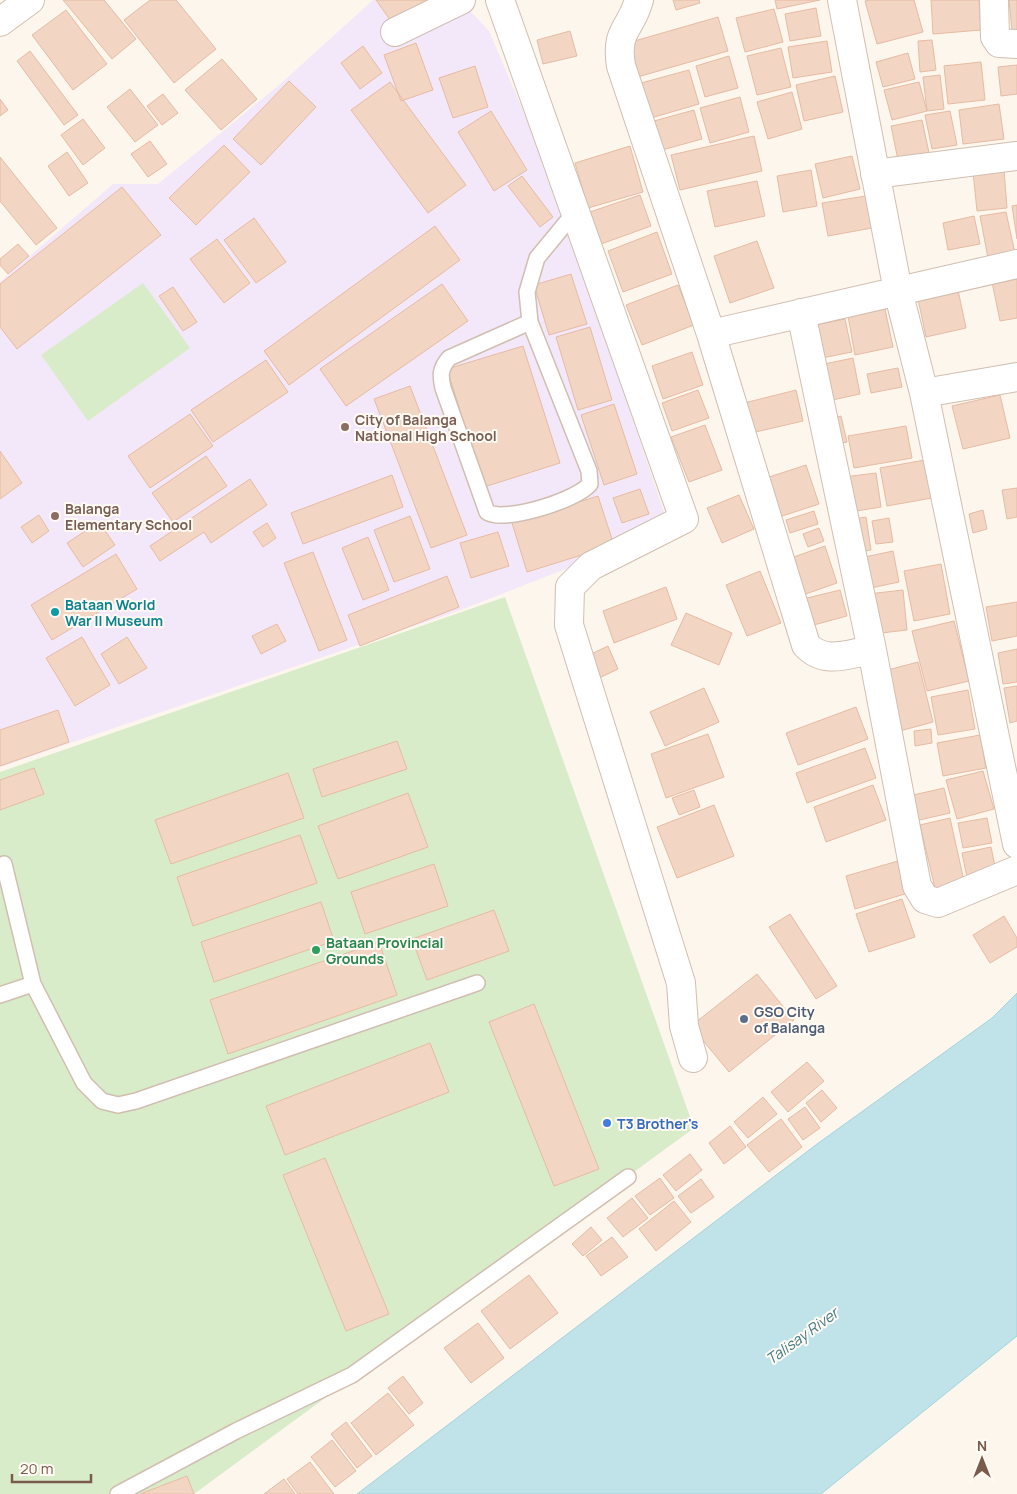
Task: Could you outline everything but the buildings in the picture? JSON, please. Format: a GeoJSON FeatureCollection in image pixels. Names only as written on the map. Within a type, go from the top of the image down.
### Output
{"type":"FeatureCollection","features":[{"type":"Feature","properties":{"kind":"street"},"geometry":{"type":"LineString","coordinates":[[0,22],[30,0]]}},
{"type":"Feature","properties":{"kind":"street"},"geometry":{"type":"LineString","coordinates":[[395,32],[461,0]]}},
{"type":"Feature","properties":{"kind":"street"},"geometry":{"type":"LineString","coordinates":[[500,0],[684,519],[591,566],[570,587],[569,625],[681,982],[684,1026],[693,1058]]}},
{"type":"Feature","properties":{"kind":"street"},"geometry":{"type":"LineString","coordinates":[[638,0],[632,16],[621,35],[618,48],[621,66],[711,334],[806,645],[813,653],[824,658],[872,650]]}},
{"type":"Feature","properties":{"kind":"street"},"geometry":{"type":"LineString","coordinates":[[842,0],[898,291],[924,394],[1012,796],[1017,844]]}},
{"type":"Feature","properties":{"kind":"street"},"geometry":{"type":"LineString","coordinates":[[994,0],[995,37],[999,43],[1017,44]]}},
{"type":"Feature","properties":{"kind":"street"},"geometry":{"type":"LineString","coordinates":[[875,174],[1017,156]]}},
{"type":"Feature","properties":{"kind":"street"},"geometry":{"type":"LineString","coordinates":[[711,334],[1017,264]]}},
{"type":"Feature","properties":{"kind":"street"},"geometry":{"type":"LineString","coordinates":[[801,313],[872,650],[917,886],[925,898],[938,903],[1017,870]]}},
{"type":"Feature","properties":{"kind":"street"},"geometry":{"type":"LineString","coordinates":[[924,394],[1017,377]]}},
{"type":"Feature","properties":{"kind":"lane"},"geometry":{"type":"LineString","coordinates":[[530,322],[449,358],[441,367],[440,376],[446,397],[487,512],[493,516],[509,516],[563,500],[584,492],[590,484],[589,471],[530,322],[527,292],[537,258],[575,212]]}},
{"type":"Feature","properties":{"kind":"lane"},"geometry":{"type":"LineString","coordinates":[[4,864],[33,984],[84,1083],[102,1101],[118,1104],[136,1102],[476,982]]}},
{"type":"Feature","properties":{"kind":"lane"},"geometry":{"type":"LineString","coordinates":[[0,996],[33,984]]}},
{"type":"Feature","properties":{"kind":"lane"},"geometry":{"type":"LineString","coordinates":[[118,1494],[236,1431],[352,1375],[628,1177]]}},
{"type":"Feature","properties":{"kind":"shaded area","name":"City of Balanga National High School"},"geometry":{"type":"Polygon","coordinates":[[[373,0],[460,0],[489,31],[549,171],[665,515],[617,549],[458,611],[0,767],[0,282],[113,184],[158,184],[278,86],[373,0]]]}},
{"type":"Feature","properties":{"kind":"green space"},"geometry":{"type":"Polygon","coordinates":[[[143,283],[190,348],[88,421],[41,355],[143,283]]]}},
{"type":"Feature","properties":{"kind":"green space","name":"Bataan Provincial Grounds"},"geometry":{"type":"Polygon","coordinates":[[[505,597],[694,1128],[194,1494],[0,1494],[0,772],[505,597]]]}},
{"type":"Feature","properties":{"kind":"water","name":"Talisay River"},"geometry":{"type":"Polygon","coordinates":[[[1017,993],[1017,1336],[821,1494],[357,1494],[817,1144],[992,1018],[1017,993]]]}},
{"type":"Feature","properties":{"kind":"place","name":"City of Balanga National High School"},"geometry":{"type":"Point","coordinates":[345,427]}},
{"type":"Feature","properties":{"kind":"place","name":"Balanga Elementary School"},"geometry":{"type":"Point","coordinates":[55,516]}},
{"type":"Feature","properties":{"kind":"place","name":"Bataan World War II Museum"},"geometry":{"type":"Point","coordinates":[55,612]}},
{"type":"Feature","properties":{"kind":"place","name":"Bataan Provincial Grounds"},"geometry":{"type":"Point","coordinates":[316,950]}},
{"type":"Feature","properties":{"kind":"place","name":"GSO City of Balanga"},"geometry":{"type":"Point","coordinates":[744,1019]}},
{"type":"Feature","properties":{"kind":"place","name":"T3 Brother's"},"geometry":{"type":"Point","coordinates":[607,1123]}}]}
